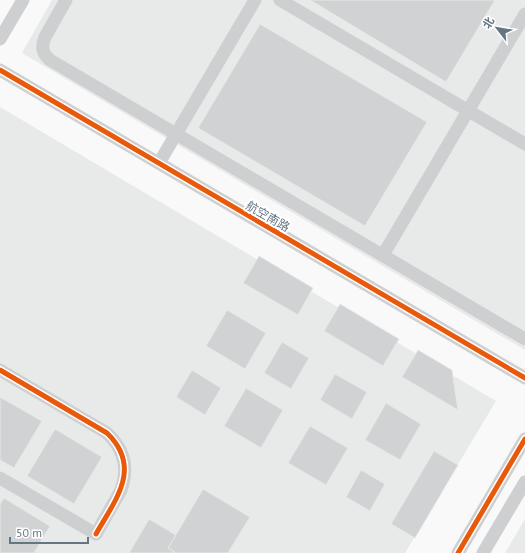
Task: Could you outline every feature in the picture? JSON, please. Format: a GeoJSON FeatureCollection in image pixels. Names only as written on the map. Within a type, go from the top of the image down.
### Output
{"type":"FeatureCollection","features":[{"type":"Feature","properties":{"kind":"street"},"geometry":{"type":"LineString","coordinates":[[0,39],[23,0]]}},
{"type":"Feature","properties":{"kind":"street"},"geometry":{"type":"LineString","coordinates":[[66,0],[42,43],[42,50],[50,60],[525,339]]}},
{"type":"Feature","properties":{"kind":"street"},"geometry":{"type":"LineString","coordinates":[[159,163],[255,0]]}},
{"type":"Feature","properties":{"kind":"street"},"geometry":{"type":"LineString","coordinates":[[280,0],[525,144]]}},
{"type":"Feature","properties":{"kind":"street"},"geometry":{"type":"LineString","coordinates":[[383,255],[525,14]]}},
{"type":"Feature","properties":{"kind":"street","name":"航空南路"},"geometry":{"type":"LineString","coordinates":[[0,70],[525,378]]}},
{"type":"Feature","properties":{"kind":"street"},"geometry":{"type":"LineString","coordinates":[[0,370],[107,433],[117,445],[124,459],[125,467],[124,483],[96,534],[0,478]]}},
{"type":"Feature","properties":{"kind":"street"},"geometry":{"type":"LineString","coordinates":[[458,553],[525,439]]}},
{"type":"Feature","properties":{"kind":"street"},"geometry":{"type":"LineString","coordinates":[[483,553],[525,482]]}},
{"type":"Feature","properties":{"kind":"shaded area"},"geometry":{"type":"Polygon","coordinates":[[[52,0],[525,0],[525,350],[22,53],[52,0]]]}},
{"type":"Feature","properties":{"kind":"shaded area"},"geometry":{"type":"Polygon","coordinates":[[[0,107],[496,401],[405,553],[0,553],[0,107]]]}},
{"type":"Feature","properties":{"kind":"shaded area"},"geometry":{"type":"Polygon","coordinates":[[[525,519],[525,553],[505,553],[525,519]]]}},
{"type":"Feature","properties":{"kind":"building"},"geometry":{"type":"Polygon","coordinates":[[[310,0],[495,0],[446,82],[310,0]]]}},
{"type":"Feature","properties":{"kind":"building"},"geometry":{"type":"Polygon","coordinates":[[[260,24],[427,122],[365,226],[198,128],[260,24]]]}},
{"type":"Feature","properties":{"kind":"building"},"geometry":{"type":"Polygon","coordinates":[[[259,256],[313,288],[298,315],[243,283],[259,256]]]}},
{"type":"Feature","properties":{"kind":"building"},"geometry":{"type":"Polygon","coordinates":[[[340,304],[399,339],[383,366],[324,331],[340,304]]]}},
{"type":"Feature","properties":{"kind":"building"},"geometry":{"type":"Polygon","coordinates":[[[227,310],[266,333],[245,369],[206,346],[227,310]]]}},
{"type":"Feature","properties":{"kind":"building"},"geometry":{"type":"Polygon","coordinates":[[[282,342],[309,358],[291,389],[264,373],[282,342]]]}},
{"type":"Feature","properties":{"kind":"building"},"geometry":{"type":"Polygon","coordinates":[[[418,350],[452,370],[458,410],[402,377],[418,350]]]}},
{"type":"Feature","properties":{"kind":"building"},"geometry":{"type":"Polygon","coordinates":[[[192,370],[221,388],[205,415],[176,397],[192,370]]]}},
{"type":"Feature","properties":{"kind":"building"},"geometry":{"type":"Polygon","coordinates":[[[335,374],[367,392],[352,419],[320,400],[335,374]]]}},
{"type":"Feature","properties":{"kind":"building"},"geometry":{"type":"Polygon","coordinates":[[[246,388],[283,410],[261,448],[224,426],[246,388]]]}},
{"type":"Feature","properties":{"kind":"building"},"geometry":{"type":"Polygon","coordinates":[[[0,397],[42,421],[14,468],[0,460],[0,397]]]}},
{"type":"Feature","properties":{"kind":"building"},"geometry":{"type":"Polygon","coordinates":[[[386,403],[421,424],[400,460],[365,440],[386,403]]]}},
{"type":"Feature","properties":{"kind":"building"},"geometry":{"type":"Polygon","coordinates":[[[310,426],[348,448],[326,485],[288,463],[310,426]]]}},
{"type":"Feature","properties":{"kind":"building"},"geometry":{"type":"Polygon","coordinates":[[[55,429],[102,457],[74,504],[27,476],[55,429]]]}},
{"type":"Feature","properties":{"kind":"building"},"geometry":{"type":"Polygon","coordinates":[[[434,451],[458,465],[415,538],[391,524],[434,451]]]}},
{"type":"Feature","properties":{"kind":"building"},"geometry":{"type":"Polygon","coordinates":[[[361,470],[385,484],[370,511],[346,497],[361,470]]]}},
{"type":"Feature","properties":{"kind":"building"},"geometry":{"type":"Polygon","coordinates":[[[203,489],[250,517],[228,553],[176,553],[168,548],[203,489]]]}},
{"type":"Feature","properties":{"kind":"building"},"geometry":{"type":"Polygon","coordinates":[[[4,498],[50,526],[34,553],[0,553],[0,504],[4,498]]]}},
{"type":"Feature","properties":{"kind":"building"},"geometry":{"type":"Polygon","coordinates":[[[149,519],[176,535],[168,548],[176,553],[129,553],[149,519]]]}},
{"type":"Feature","properties":{"kind":"cycle path"},"geometry":{"type":"LineString","coordinates":[[0,70],[525,378]]}},
{"type":"Feature","properties":{"kind":"cycle path"},"geometry":{"type":"LineString","coordinates":[[0,370],[107,433],[118,446],[123,459],[124,471],[122,484],[111,509],[96,534]]}},
{"type":"Feature","properties":{"kind":"cycle path"},"geometry":{"type":"LineString","coordinates":[[458,553],[525,439]]}}]}
